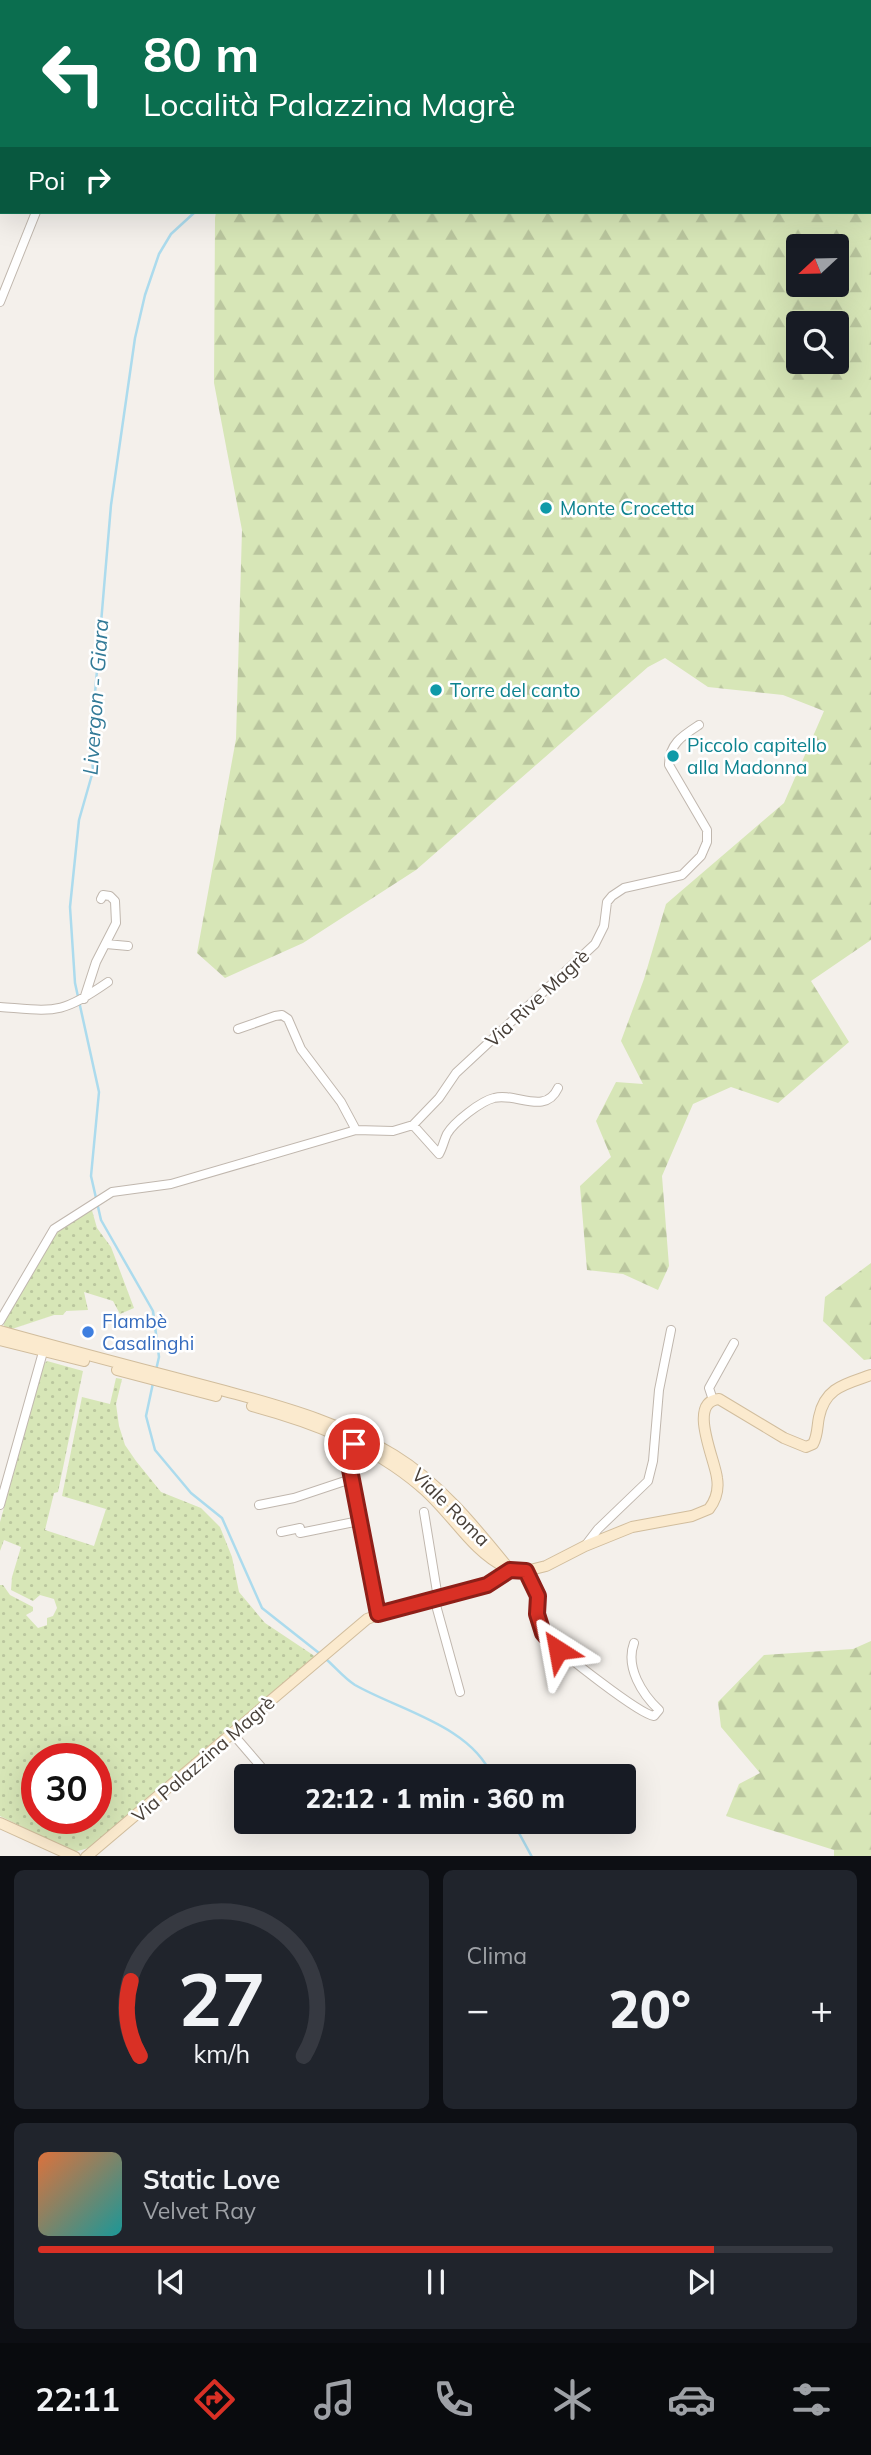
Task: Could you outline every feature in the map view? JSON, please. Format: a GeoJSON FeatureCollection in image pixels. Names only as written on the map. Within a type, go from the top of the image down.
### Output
{"type":"FeatureCollection","features":[{"type":"Feature","properties":{"kind":"main road","name":"Viale Roma"},"geometry":{"type":"LineString","coordinates":[[0,1331],[44,1348]]}},
{"type":"Feature","properties":{"kind":"main road","name":"Viale Roma"},"geometry":{"type":"LineString","coordinates":[[0,1340],[44,1348],[188,1384],[293,1417],[339,1435],[378,1457],[420,1486],[451,1515],[488,1559],[510,1570]]}},
{"type":"Feature","properties":{"kind":"main road"},"geometry":{"type":"LineString","coordinates":[[510,1570],[526,1571],[546,1566],[585,1546],[632,1527],[692,1516],[709,1510],[718,1492],[718,1480],[703,1420],[704,1408],[713,1400],[719,1399],[732,1405],[785,1438],[806,1447],[813,1444],[816,1438],[821,1408],[832,1390],[871,1375]]}},
{"type":"Feature","properties":{"kind":"main road","name":"Viale Roma"},"geometry":{"type":"LineString","coordinates":[[212,1391],[288,1408],[325,1421],[395,1455],[428,1480],[470,1521],[510,1570]]}},
{"type":"Feature","properties":{"kind":"main road","name":"Via Palazzina Magrè"},"geometry":{"type":"LineString","coordinates":[[92,1855],[357,1626],[378,1614],[487,1585],[510,1570]]}},
{"type":"Feature","properties":{"kind":"main road"},"geometry":{"type":"LineString","coordinates":[[0,1823],[73,1856]]}},
{"type":"Feature","properties":{"kind":"street"},"geometry":{"type":"LineString","coordinates":[[0,302],[35,214]]}},
{"type":"Feature","properties":{"kind":"street","name":"Via Rive Magrè"},"geometry":{"type":"LineString","coordinates":[[413,1125],[439,1098],[456,1073],[595,944],[604,926],[607,902],[618,890],[682,875],[701,856],[707,842],[707,830],[669,765],[669,756],[679,738],[699,725]]}},
{"type":"Feature","properties":{"kind":"street"},"geometry":{"type":"LineString","coordinates":[[83,999],[96,962],[116,923],[117,906],[110,896],[103,895],[101,899]]}},
{"type":"Feature","properties":{"kind":"street"},"geometry":{"type":"LineString","coordinates":[[106,944],[128,946]]}},
{"type":"Feature","properties":{"kind":"street"},"geometry":{"type":"LineString","coordinates":[[0,1007],[39,1011],[67,1008],[107,982]]}},
{"type":"Feature","properties":{"kind":"street"},"geometry":{"type":"LineString","coordinates":[[238,1029],[275,1016],[282,1015],[288,1019],[301,1049],[341,1102],[356,1130]]}},
{"type":"Feature","properties":{"kind":"street"},"geometry":{"type":"LineString","coordinates":[[0,1321],[54,1229],[112,1192],[137,1190],[194,1178],[356,1130],[393,1131],[413,1125],[439,1154],[447,1134],[483,1102],[495,1097],[544,1101],[555,1095],[558,1088]]}},
{"type":"Feature","properties":{"kind":"street"},"geometry":{"type":"LineString","coordinates":[[585,1546],[648,1481],[653,1461],[659,1390],[671,1330]]}},
{"type":"Feature","properties":{"kind":"street"},"geometry":{"type":"LineString","coordinates":[[713,1400],[709,1388],[734,1343]]}},
{"type":"Feature","properties":{"kind":"street"},"geometry":{"type":"LineString","coordinates":[[0,1505],[44,1348]]}},
{"type":"Feature","properties":{"kind":"street"},"geometry":{"type":"LineString","coordinates":[[354,1444],[350,1448],[348,1459],[378,1614]]}},
{"type":"Feature","properties":{"kind":"street"},"geometry":{"type":"LineString","coordinates":[[259,1505],[294,1498],[351,1479]]}},
{"type":"Feature","properties":{"kind":"street"},"geometry":{"type":"LineString","coordinates":[[424,1512],[436,1598],[460,1692]]}},
{"type":"Feature","properties":{"kind":"street"},"geometry":{"type":"LineString","coordinates":[[281,1532],[300,1528],[300,1533],[359,1521]]}},
{"type":"Feature","properties":{"kind":"street"},"geometry":{"type":"LineString","coordinates":[[526,1571],[538,1596],[539,1623],[548,1640],[625,1700],[654,1716],[659,1710],[645,1695],[634,1672],[631,1659],[634,1643]]}},
{"type":"Feature","properties":{"kind":"street"},"geometry":{"type":"LineString","coordinates":[[232,1733],[259,1764]]}},
{"type":"Feature","properties":{"kind":"green space"},"geometry":{"type":"Polygon","coordinates":[[[216,214],[871,214],[871,940],[811,981],[849,1042],[778,1103],[731,1087],[693,1104],[662,1176],[669,1266],[658,1290],[623,1274],[587,1270],[580,1186],[611,1157],[596,1121],[616,1082],[643,1084],[621,1041],[644,979],[666,904],[784,803],[824,711],[783,695],[708,687],[665,658],[648,667],[416,870],[303,943],[225,978],[197,953],[236,739],[242,530],[214,383],[216,214]]]}},
{"type":"Feature","properties":{"kind":"green space"},"geometry":{"type":"Polygon","coordinates":[[[91,1207],[97,1228],[111,1247],[134,1308],[120,1314],[113,1301],[84,1292],[88,1310],[66,1311],[63,1315],[54,1315],[12,1329],[5,1328],[3,1322],[53,1234],[91,1207]]]}},
{"type":"Feature","properties":{"kind":"green space"},"geometry":{"type":"Polygon","coordinates":[[[871,1263],[871,1359],[864,1360],[823,1321],[825,1297],[871,1263]]]}},
{"type":"Feature","properties":{"kind":"green space"},"geometry":{"type":"Polygon","coordinates":[[[47,1361],[83,1371],[58,1492],[54,1493],[45,1530],[94,1546],[106,1509],[62,1496],[82,1397],[110,1404],[116,1378],[122,1379],[116,1404],[119,1426],[125,1445],[136,1461],[161,1492],[201,1508],[220,1527],[232,1557],[239,1592],[265,1623],[316,1657],[112,1830],[112,1743],[21,1743],[21,1826],[0,1816],[0,1585],[3,1585],[10,1595],[33,1607],[33,1611],[26,1615],[38,1628],[47,1625],[47,1618],[53,1616],[57,1608],[54,1599],[40,1595],[33,1601],[11,1590],[21,1547],[4,1540],[0,1551],[0,1522],[47,1361]]]}},
{"type":"Feature","properties":{"kind":"green space"},"geometry":{"type":"Polygon","coordinates":[[[871,1641],[871,1856],[834,1856],[834,1850],[726,1816],[739,1784],[760,1773],[721,1727],[718,1702],[764,1655],[853,1649],[871,1641]]]}},
{"type":"Feature","properties":{"kind":"green space"},"geometry":{"type":"Polygon","coordinates":[[[37,1834],[107,1834],[92,1847],[74,1852],[37,1834]]]}},
{"type":"Feature","properties":{"kind":"waterway","name":"Livergon - Giara"},"geometry":{"type":"LineString","coordinates":[[156,1370],[159,1357],[153,1311],[101,1220],[91,1176],[99,1092],[75,983],[70,907],[79,820],[93,771],[91,741],[111,505],[135,338],[145,295],[159,254],[171,234],[193,214]]}},
{"type":"Feature","properties":{"kind":"waterway","name":"Livergon - Giara"},"geometry":{"type":"LineString","coordinates":[[153,1383],[146,1416],[155,1450],[191,1493],[222,1518],[262,1608],[319,1653]]}},
{"type":"Feature","properties":{"kind":"waterway","name":"Livergon - Giara"},"geometry":{"type":"LineString","coordinates":[[327,1660],[355,1685],[451,1732],[468,1744],[485,1764]]}},
{"type":"Feature","properties":{"kind":"waterway","name":"Livergon - Giara"},"geometry":{"type":"LineString","coordinates":[[520,1834],[531,1856]]}},
{"type":"Feature","properties":{"kind":"place","name":"Monte Crocetta"},"geometry":{"type":"Point","coordinates":[546,508]}},
{"type":"Feature","properties":{"kind":"place","name":"Torre del canto"},"geometry":{"type":"Point","coordinates":[436,690]}},
{"type":"Feature","properties":{"kind":"place","name":"Piccolo capitello alla Madonna"},"geometry":{"type":"Point","coordinates":[673,756]}},
{"type":"Feature","properties":{"kind":"place","name":"Flambè Casalinghi"},"geometry":{"type":"Point","coordinates":[88,1332]}},
{"type":"Feature","properties":{"kind":"route"},"geometry":{"type":"LineString","coordinates":[[354,1444],[350,1448],[348,1459],[378,1614],[487,1585],[510,1570],[526,1571],[538,1596],[537,1614],[543,1633],[558,1650]]}}]}
